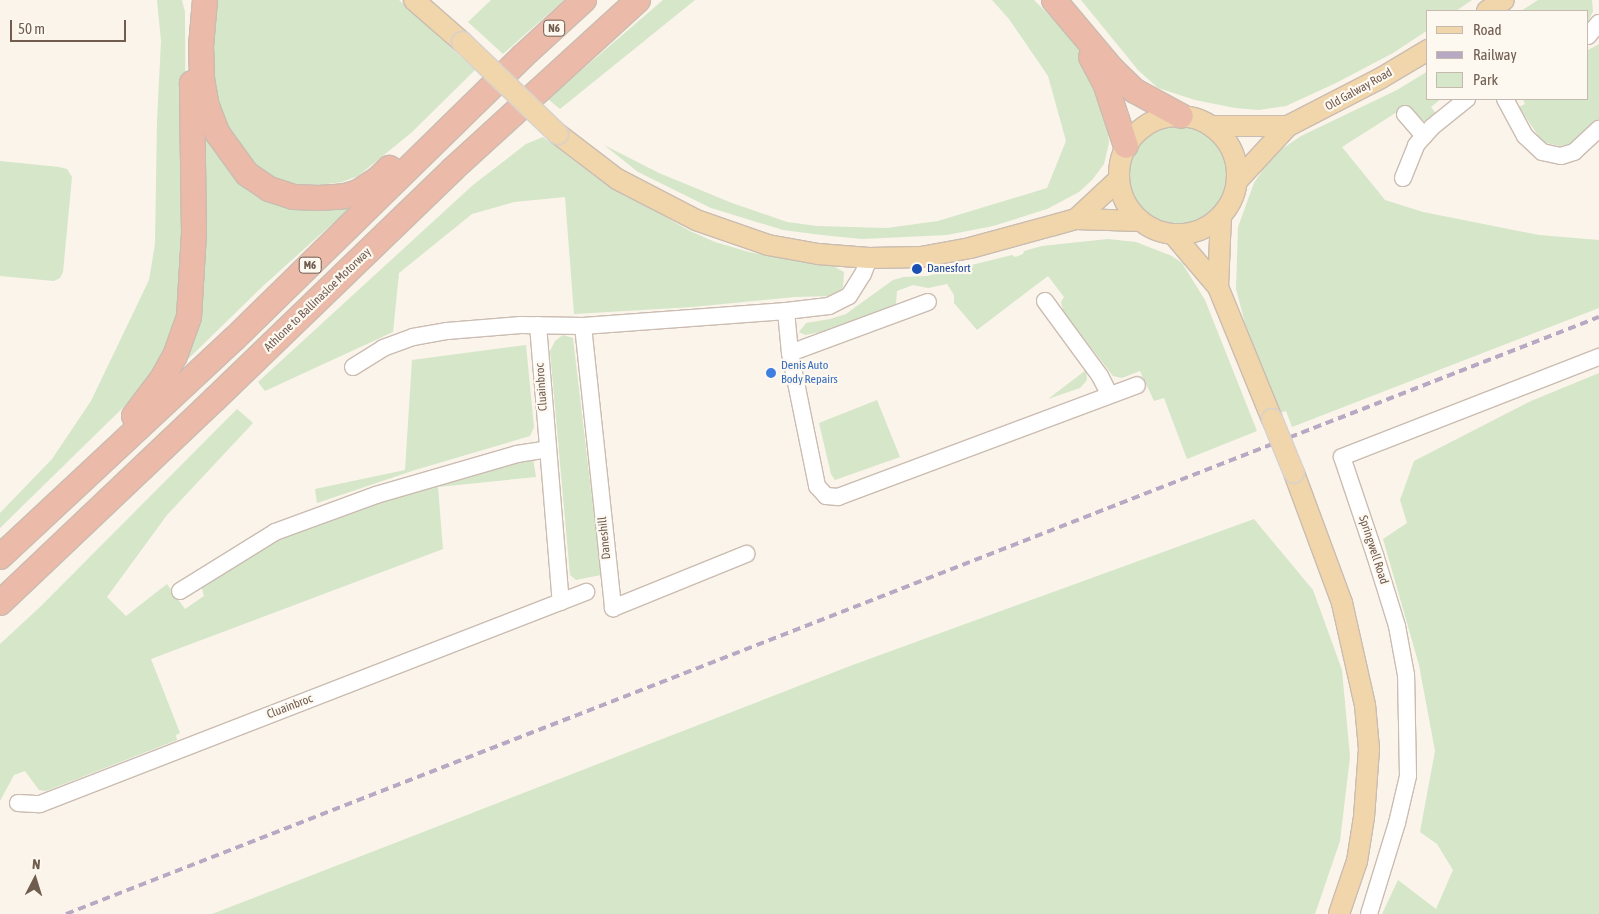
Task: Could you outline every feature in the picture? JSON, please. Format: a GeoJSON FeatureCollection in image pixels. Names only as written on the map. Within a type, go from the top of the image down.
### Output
{"type":"FeatureCollection","features":[{"type":"Feature","properties":{"kind":"highway"},"geometry":{"type":"LineString","coordinates":[[92,468],[162,379],[175,356],[189,317],[194,234],[189,0]]}},
{"type":"Feature","properties":{"kind":"highway"},"geometry":{"type":"LineString","coordinates":[[205,0],[201,47],[202,79],[207,106],[218,134],[247,174],[269,189],[294,197],[345,196],[358,192],[378,179],[461,97],[523,56]]}},
{"type":"Feature","properties":{"kind":"highway","name":"N6"},"geometry":{"type":"LineString","coordinates":[[523,56],[584,0]]}},
{"type":"Feature","properties":{"kind":"highway","name":"Athlone to Ballinasloe Motorway"},"geometry":{"type":"LineString","coordinates":[[0,602],[216,399],[452,170],[638,0]]}},
{"type":"Feature","properties":{"kind":"highway"},"geometry":{"type":"LineString","coordinates":[[1044,0],[1085,46],[1105,83],[1126,146]]}},
{"type":"Feature","properties":{"kind":"highway"},"geometry":{"type":"LineString","coordinates":[[1054,0],[1113,70],[1135,91],[1181,116]]}},
{"type":"Feature","properties":{"kind":"highway","name":"M6"},"geometry":{"type":"LineString","coordinates":[[0,556],[92,468],[234,339],[523,56]]}},
{"type":"Feature","properties":{"kind":"main road"},"geometry":{"type":"LineString","coordinates":[[414,0],[462,42],[558,134],[617,178],[656,201],[696,220],[768,245],[818,254],[869,258],[921,257],[970,248],[1076,219],[1141,221]]}},
{"type":"Feature","properties":{"kind":"main road"},"geometry":{"type":"LineString","coordinates":[[1489,10],[1504,0]]}},
{"type":"Feature","properties":{"kind":"main road","name":"Old Galway Road"},"geometry":{"type":"LineString","coordinates":[[1288,126],[1374,82],[1426,51]]}},
{"type":"Feature","properties":{"kind":"main road"},"geometry":{"type":"LineString","coordinates":[[1181,116],[1197,119],[1212,126],[1229,145],[1237,164],[1237,181],[1230,205],[1221,216],[1206,228],[1187,234],[1161,232],[1141,221],[1127,205],[1119,179],[1121,158],[1126,146],[1140,130],[1157,119],[1181,116]]}},
{"type":"Feature","properties":{"kind":"main road"},"geometry":{"type":"LineString","coordinates":[[1212,126],[1288,126]]}},
{"type":"Feature","properties":{"kind":"main road"},"geometry":{"type":"LineString","coordinates":[[1237,181],[1288,126]]}},
{"type":"Feature","properties":{"kind":"main road"},"geometry":{"type":"LineString","coordinates":[[1076,219],[1119,179]]}},
{"type":"Feature","properties":{"kind":"main road"},"geometry":{"type":"LineString","coordinates":[[1218,287],[1221,216]]}},
{"type":"Feature","properties":{"kind":"main road"},"geometry":{"type":"LineString","coordinates":[[1173,234],[1218,287],[1294,473],[1342,602],[1364,705],[1369,750],[1364,817],[1357,861],[1338,914]]}},
{"type":"Feature","properties":{"kind":"street"},"geometry":{"type":"LineString","coordinates":[[1589,35],[1599,23]]}},
{"type":"Feature","properties":{"kind":"street"},"geometry":{"type":"LineString","coordinates":[[1403,178],[1416,145],[1466,100]]}},
{"type":"Feature","properties":{"kind":"street"},"geometry":{"type":"LineString","coordinates":[[1506,100],[1525,136],[1542,152],[1561,156],[1574,152],[1599,129]]}},
{"type":"Feature","properties":{"kind":"street"},"geometry":{"type":"LineString","coordinates":[[1405,114],[1424,136]]}},
{"type":"Feature","properties":{"kind":"street"},"geometry":{"type":"LineString","coordinates":[[353,367],[383,348],[413,337],[470,328],[538,325],[584,326],[829,306],[844,299],[859,282],[869,258]]}},
{"type":"Feature","properties":{"kind":"street"},"geometry":{"type":"LineString","coordinates":[[1046,301],[1100,376],[1109,394]]}},
{"type":"Feature","properties":{"kind":"street"},"geometry":{"type":"LineString","coordinates":[[790,352],[928,302]]}},
{"type":"Feature","properties":{"kind":"street"},"geometry":{"type":"LineString","coordinates":[[786,311],[790,352],[817,486],[826,496],[838,497],[1109,394],[1138,385]]}},
{"type":"Feature","properties":{"kind":"street","name":"Cluainbroc"},"geometry":{"type":"LineString","coordinates":[[538,325],[561,602]]}},
{"type":"Feature","properties":{"kind":"street","name":"Daneshill"},"geometry":{"type":"LineString","coordinates":[[584,326],[613,608],[746,554]]}},
{"type":"Feature","properties":{"kind":"street","name":"Springwell Road"},"geometry":{"type":"LineString","coordinates":[[1369,914],[1397,823],[1408,776],[1406,675],[1396,626],[1376,555],[1342,457],[1599,357]]}},
{"type":"Feature","properties":{"kind":"street"},"geometry":{"type":"LineString","coordinates":[[180,591],[275,532],[376,495],[517,454],[547,449]]}},
{"type":"Feature","properties":{"kind":"street","name":"Cluainbroc"},"geometry":{"type":"LineString","coordinates":[[18,803],[40,804],[586,592]]}},
{"type":"Feature","properties":{"kind":"green space"},"geometry":{"type":"Polygon","coordinates":[[[157,0],[182,0],[185,12],[186,226],[183,284],[176,326],[161,362],[142,389],[0,528],[0,513],[52,459],[91,401],[149,280],[155,244],[157,121],[161,41],[157,0]]]}},
{"type":"Feature","properties":{"kind":"green space"},"geometry":{"type":"Polygon","coordinates":[[[215,0],[399,0],[475,70],[411,133],[358,176],[342,182],[320,185],[298,184],[278,179],[259,169],[231,143],[216,103],[211,55],[215,0]]]}},
{"type":"Feature","properties":{"kind":"green space"},"geometry":{"type":"Polygon","coordinates":[[[491,0],[564,0],[503,54],[468,22],[491,0]]]}},
{"type":"Feature","properties":{"kind":"green space"},"geometry":{"type":"Polygon","coordinates":[[[663,0],[695,0],[560,109],[548,99],[663,0]]]}},
{"type":"Feature","properties":{"kind":"green space"},"geometry":{"type":"Polygon","coordinates":[[[992,0],[1034,0],[1067,33],[1085,59],[1108,130],[1109,143],[1104,164],[1092,180],[1079,192],[1047,209],[993,226],[947,235],[862,239],[783,230],[711,208],[638,172],[604,145],[659,173],[732,203],[787,222],[817,226],[887,228],[938,221],[1047,188],[1066,141],[1048,76],[1009,19],[992,0]]]}},
{"type":"Feature","properties":{"kind":"green space"},"geometry":{"type":"Polygon","coordinates":[[[1081,0],[1472,0],[1457,10],[1426,10],[1426,31],[1393,53],[1336,83],[1286,106],[1259,110],[1235,108],[1195,100],[1158,88],[1138,70],[1081,0]]]}},
{"type":"Feature","properties":{"kind":"green space"},"geometry":{"type":"Polygon","coordinates":[[[1538,0],[1592,0],[1593,11],[1589,20],[1589,10],[1523,10],[1538,0]]]}},
{"type":"Feature","properties":{"kind":"green space"},"geometry":{"type":"Polygon","coordinates":[[[1599,44],[1599,119],[1571,144],[1560,146],[1546,143],[1539,137],[1519,107],[1525,104],[1523,100],[1589,100],[1589,49],[1599,44]]]}},
{"type":"Feature","properties":{"kind":"green space"},"geometry":{"type":"Polygon","coordinates":[[[1426,72],[1426,100],[1440,100],[1431,107],[1438,116],[1427,121],[1422,120],[1408,105],[1342,147],[1385,200],[1423,212],[1539,235],[1599,240],[1599,308],[1292,427],[1286,411],[1280,413],[1245,323],[1236,289],[1238,227],[1254,183],[1264,168],[1282,149],[1301,136],[1397,90],[1426,72]]]}},
{"type":"Feature","properties":{"kind":"green space"},"geometry":{"type":"Polygon","coordinates":[[[1178,122],[1188,123],[1207,130],[1221,144],[1228,163],[1228,183],[1221,202],[1207,216],[1188,223],[1178,224],[1168,223],[1149,216],[1135,202],[1128,183],[1127,173],[1128,163],[1135,144],[1149,130],[1168,123],[1178,122]]]}},
{"type":"Feature","properties":{"kind":"green space"},"geometry":{"type":"Polygon","coordinates":[[[204,123],[247,183],[362,197],[263,286],[183,364],[204,123]]]}},
{"type":"Feature","properties":{"kind":"green space"},"geometry":{"type":"Polygon","coordinates":[[[543,137],[596,177],[690,231],[715,242],[749,252],[800,262],[831,265],[844,272],[843,287],[834,296],[795,297],[692,307],[574,314],[565,197],[514,202],[472,214],[399,273],[393,332],[265,391],[258,382],[473,185],[526,144],[543,137]]]}},
{"type":"Feature","properties":{"kind":"green space"},"geometry":{"type":"Polygon","coordinates":[[[0,161],[59,167],[67,169],[72,177],[63,272],[60,278],[54,281],[0,276],[0,161]]]}},
{"type":"Feature","properties":{"kind":"green space"},"geometry":{"type":"Polygon","coordinates":[[[1108,239],[1136,242],[1172,256],[1182,263],[1205,300],[1257,431],[1187,459],[1164,398],[1154,401],[1140,371],[1122,378],[1113,376],[1063,311],[1061,302],[1064,297],[1048,276],[977,330],[954,303],[954,295],[947,284],[928,288],[913,285],[897,291],[896,304],[893,307],[825,331],[805,335],[799,332],[806,323],[846,314],[893,280],[904,277],[927,276],[1012,255],[1015,257],[1023,254],[1024,251],[1042,246],[1108,239]]]}},
{"type":"Feature","properties":{"kind":"green space"},"geometry":{"type":"Polygon","coordinates":[[[563,335],[573,338],[601,575],[576,580],[570,575],[550,351],[555,341],[563,335]]]}},
{"type":"Feature","properties":{"kind":"green space"},"geometry":{"type":"Polygon","coordinates":[[[526,345],[534,427],[530,436],[415,470],[317,503],[315,489],[405,470],[412,360],[526,345]]]}},
{"type":"Feature","properties":{"kind":"green space"},"geometry":{"type":"Polygon","coordinates":[[[1086,370],[1087,380],[1080,388],[1048,399],[1086,370]]]}},
{"type":"Feature","properties":{"kind":"green space"},"geometry":{"type":"Polygon","coordinates":[[[1599,373],[1599,914],[1382,914],[1398,880],[1436,909],[1453,870],[1437,844],[1420,832],[1435,751],[1419,665],[1383,539],[1407,523],[1400,500],[1414,461],[1531,401],[1599,373]]]}},
{"type":"Feature","properties":{"kind":"green space"},"geometry":{"type":"Polygon","coordinates":[[[877,400],[900,457],[835,480],[831,474],[819,423],[877,400]]]}},
{"type":"Feature","properties":{"kind":"green space"},"geometry":{"type":"Polygon","coordinates":[[[237,409],[253,423],[167,515],[107,597],[126,616],[167,584],[185,609],[204,596],[201,585],[275,538],[304,527],[471,472],[533,458],[536,477],[438,487],[443,549],[151,659],[180,733],[176,735],[177,740],[46,791],[39,790],[25,771],[14,775],[0,801],[0,644],[40,607],[237,409]]]}},
{"type":"Feature","properties":{"kind":"green space"},"geometry":{"type":"Polygon","coordinates":[[[1254,519],[1313,590],[1342,670],[1350,757],[1340,841],[1315,914],[212,914],[850,666],[1254,519]]]}},
{"type":"Feature","properties":{"kind":"railway"},"geometry":{"type":"LineString","coordinates":[[66,914],[1599,317]]}},
{"type":"Feature","properties":{"kind":"place","name":"Danesfort"},"geometry":{"type":"Point","coordinates":[917,269]}},
{"type":"Feature","properties":{"kind":"place","name":"Denis Auto Body Repairs"},"geometry":{"type":"Point","coordinates":[771,373]}}]}
